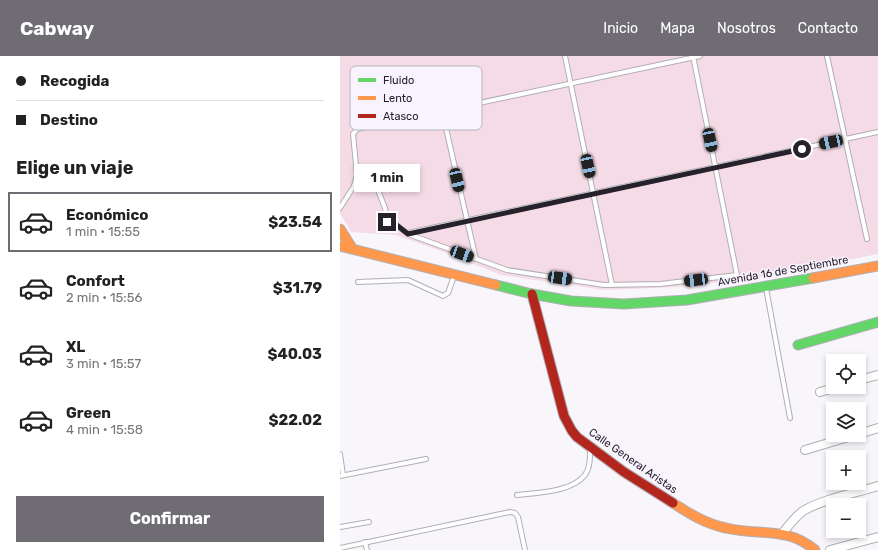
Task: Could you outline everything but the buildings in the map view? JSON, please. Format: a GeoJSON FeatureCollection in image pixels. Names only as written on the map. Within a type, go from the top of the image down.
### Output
{"type":"FeatureCollection","features":[{"type":"Feature","properties":{"kind":"main road"},"geometry":{"type":"LineString","coordinates":[[340,229],[352,248]]}},
{"type":"Feature","properties":{"kind":"main road","name":"Avenida 16 de Septiembre"},"geometry":{"type":"LineString","coordinates":[[340,246],[532,294],[571,301],[624,304],[687,300],[878,266]]}},
{"type":"Feature","properties":{"kind":"main road","name":"Calle General Aristas"},"geometry":{"type":"LineString","coordinates":[[532,294],[564,416],[572,431],[590,448],[653,491],[702,521],[727,529],[782,534],[805,542],[815,550]]}},
{"type":"Feature","properties":{"kind":"main road"},"geometry":{"type":"LineString","coordinates":[[798,345],[878,322]]}},
{"type":"Feature","properties":{"kind":"street"},"geometry":{"type":"LineString","coordinates":[[866,378],[878,375]]}},
{"type":"Feature","properties":{"kind":"street"},"geometry":{"type":"LineString","coordinates":[[820,392],[826,390]]}},
{"type":"Feature","properties":{"kind":"street"},"geometry":{"type":"LineString","coordinates":[[866,432],[878,428]]}},
{"type":"Feature","properties":{"kind":"street"},"geometry":{"type":"LineString","coordinates":[[805,450],[832,442]]}},
{"type":"Feature","properties":{"kind":"street"},"geometry":{"type":"LineString","coordinates":[[782,534],[795,519],[810,508],[821,503],[878,486]]}},
{"type":"Feature","properties":{"kind":"street"},"geometry":{"type":"LineString","coordinates":[[830,550],[878,537]]}},
{"type":"Feature","properties":{"kind":"lane"},"geometry":{"type":"LineString","coordinates":[[565,56],[612,285]]}},
{"type":"Feature","properties":{"kind":"lane"},"geometry":{"type":"LineString","coordinates":[[482,102],[700,56]]}},
{"type":"Feature","properties":{"kind":"lane"},"geometry":{"type":"LineString","coordinates":[[827,56],[867,240]]}},
{"type":"Feature","properties":{"kind":"lane"},"geometry":{"type":"LineString","coordinates":[[354,186],[376,185],[385,208],[387,222],[394,223],[408,234],[507,270],[604,285],[660,284],[737,275],[693,57]]}},
{"type":"Feature","properties":{"kind":"lane"},"geometry":{"type":"LineString","coordinates":[[340,208],[354,186],[357,175],[353,134],[356,130]]}},
{"type":"Feature","properties":{"kind":"lane"},"geometry":{"type":"LineString","coordinates":[[446,130],[476,259]]}},
{"type":"Feature","properties":{"kind":"lane"},"geometry":{"type":"LineString","coordinates":[[408,234],[878,132]]}},
{"type":"Feature","properties":{"kind":"lane"},"geometry":{"type":"LineString","coordinates":[[358,282],[408,280],[443,296],[448,293],[455,274]]}},
{"type":"Feature","properties":{"kind":"lane"},"geometry":{"type":"LineString","coordinates":[[766,287],[790,418]]}},
{"type":"Feature","properties":{"kind":"lane"},"geometry":{"type":"LineString","coordinates":[[517,495],[557,490],[578,482],[585,475],[590,466],[590,448]]}},
{"type":"Feature","properties":{"kind":"lane"},"geometry":{"type":"LineString","coordinates":[[340,455],[342,476],[426,459]]}},
{"type":"Feature","properties":{"kind":"lane"},"geometry":{"type":"LineString","coordinates":[[340,548],[510,512],[515,513],[518,517],[526,550]]}},
{"type":"Feature","properties":{"kind":"lane"},"geometry":{"type":"LineString","coordinates":[[340,527],[369,522]]}},
{"type":"Feature","properties":{"kind":"lane"},"geometry":{"type":"LineString","coordinates":[[365,542],[367,550]]}},
{"type":"Feature","properties":{"kind":"shaded area"},"geometry":{"type":"Polygon","coordinates":[[[340,56],[878,56],[878,254],[751,279],[677,287],[605,290],[501,275],[396,235],[351,232],[340,213],[340,56]]]}},
{"type":"Feature","properties":{"kind":"traffic: fast"},"geometry":{"type":"LineString","coordinates":[[496,285],[532,294],[571,301],[624,304],[687,300],[813,278]]}},
{"type":"Feature","properties":{"kind":"traffic: fast"},"geometry":{"type":"LineString","coordinates":[[798,345],[878,322]]}},
{"type":"Feature","properties":{"kind":"traffic: slow"},"geometry":{"type":"LineString","coordinates":[[340,229],[352,248]]}},
{"type":"Feature","properties":{"kind":"traffic: slow"},"geometry":{"type":"LineString","coordinates":[[340,246],[496,285]]}},
{"type":"Feature","properties":{"kind":"traffic: slow"},"geometry":{"type":"LineString","coordinates":[[813,278],[878,266]]}},
{"type":"Feature","properties":{"kind":"traffic: slow"},"geometry":{"type":"LineString","coordinates":[[673,503],[692,515],[712,524],[738,530],[783,535],[804,542],[815,550]]}},
{"type":"Feature","properties":{"kind":"traffic: jam"},"geometry":{"type":"LineString","coordinates":[[532,294],[564,416],[572,431],[577,437],[624,472],[673,503]]}},
{"type":"Feature","properties":{"kind":"route"},"geometry":{"type":"LineString","coordinates":[[387,222],[394,223],[408,234],[802,149]]}}]}
